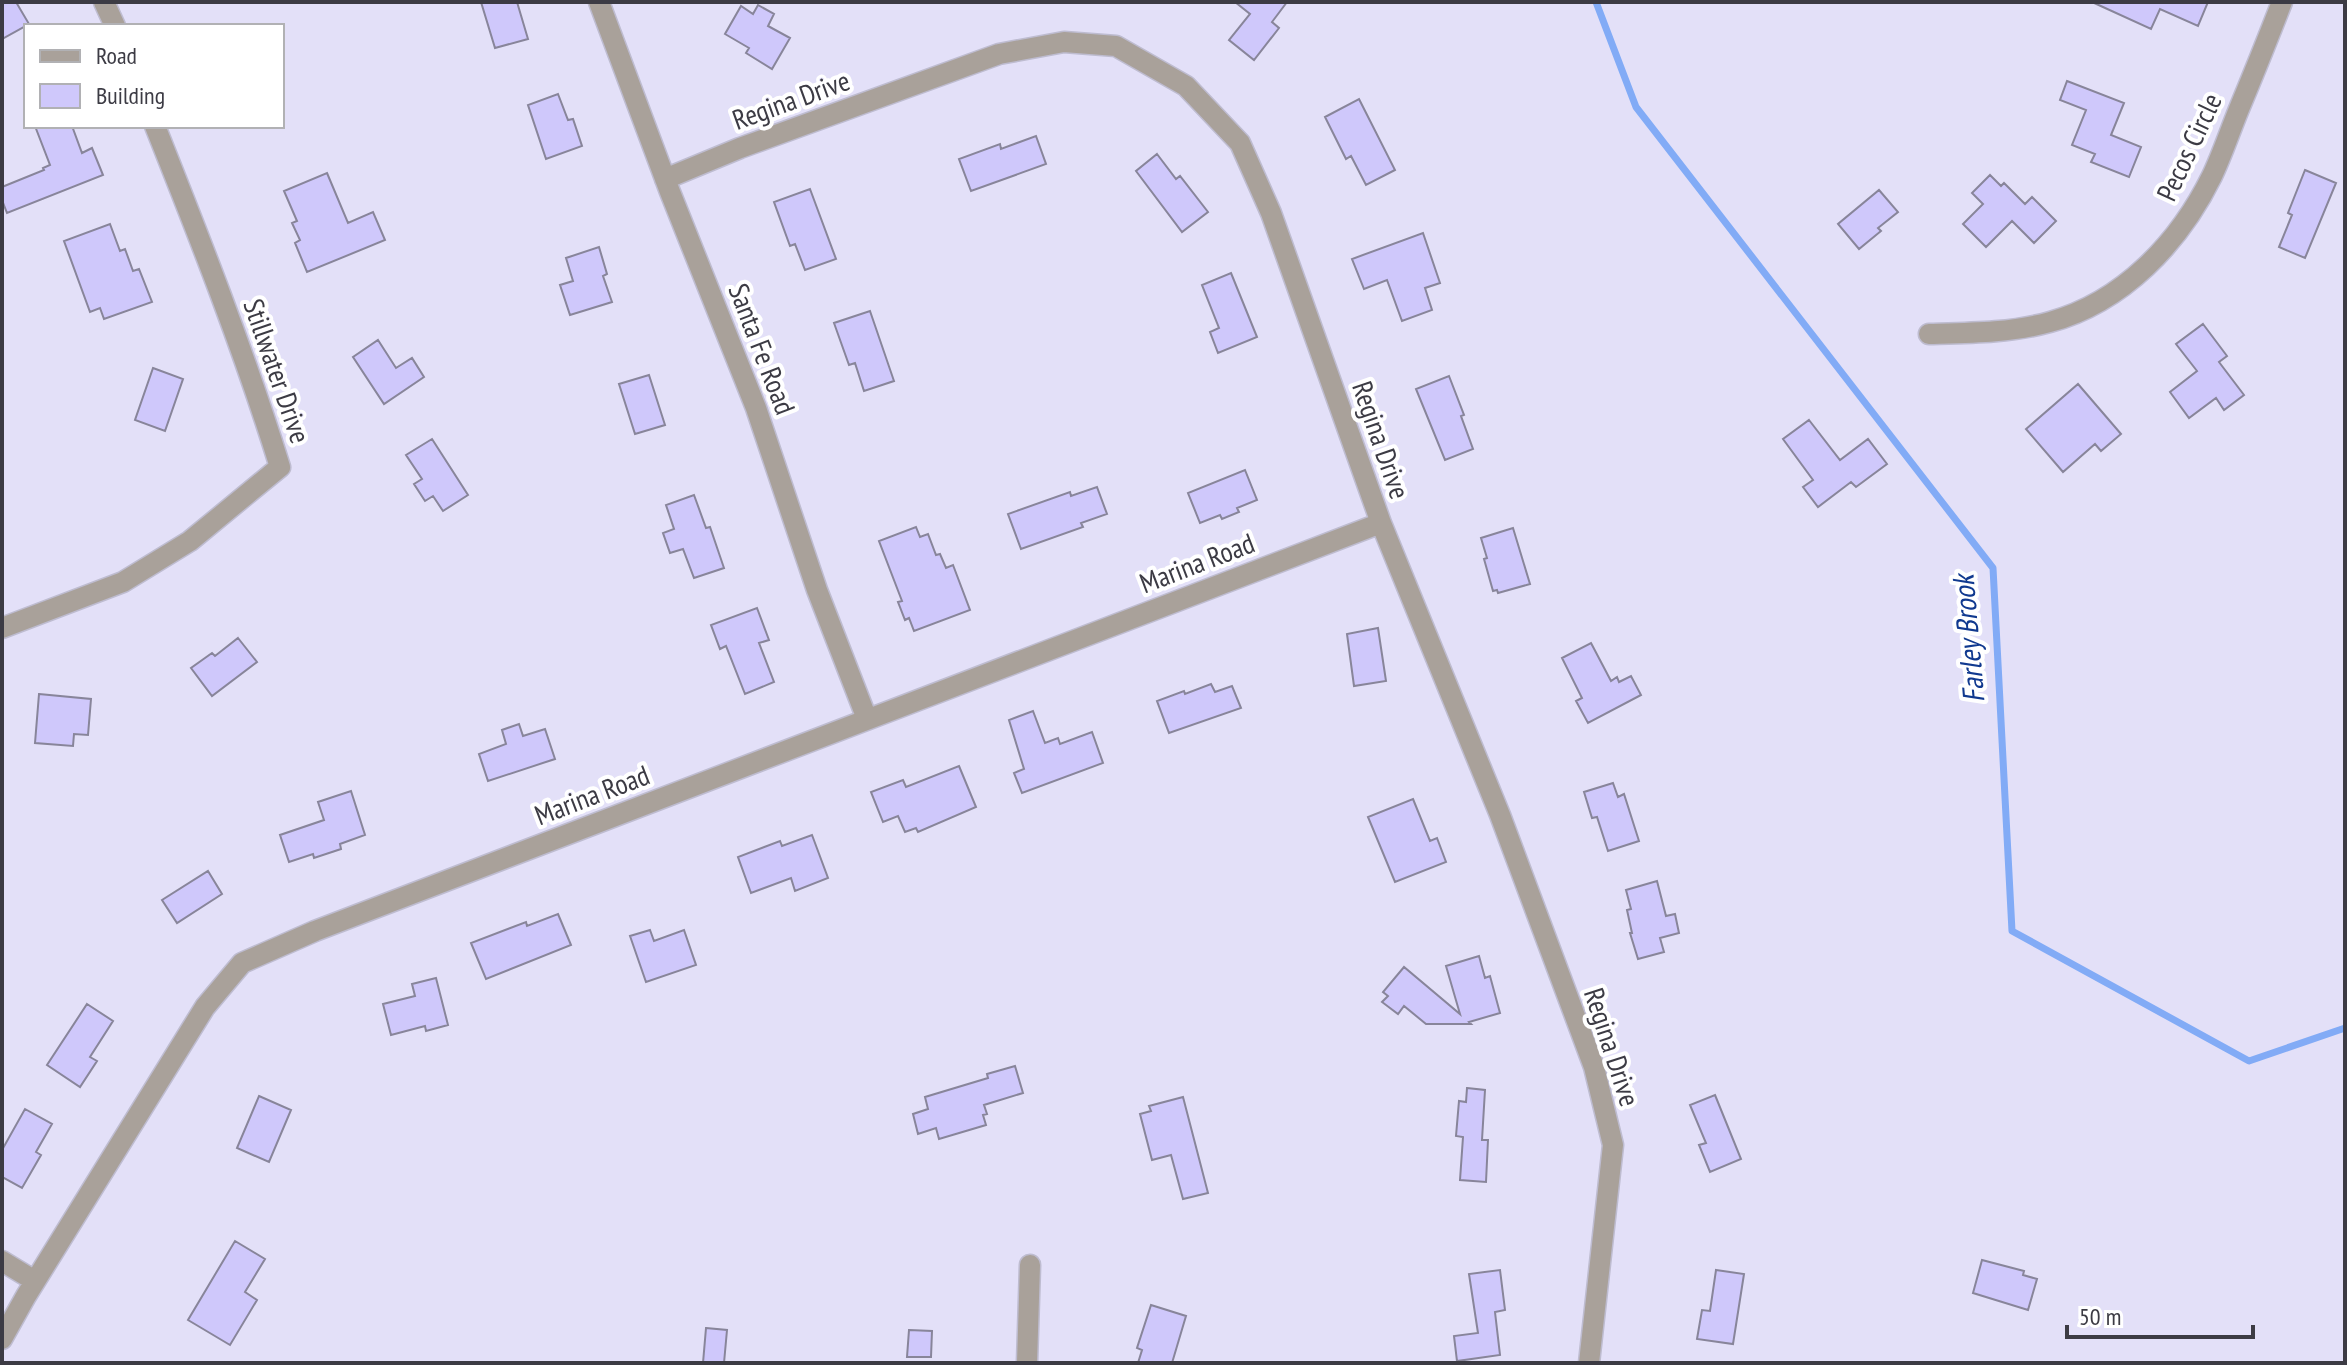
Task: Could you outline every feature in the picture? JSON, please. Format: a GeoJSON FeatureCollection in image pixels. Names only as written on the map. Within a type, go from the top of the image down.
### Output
{"type":"FeatureCollection","features":[{"type":"Feature","properties":{"kind":"street"},"geometry":{"type":"LineString","coordinates":[[104,2],[114,24]]}},
{"type":"Feature","properties":{"kind":"street","name":"Santa Fe Road"},"geometry":{"type":"LineString","coordinates":[[599,2],[756,408],[817,590],[867,719]]}},
{"type":"Feature","properties":{"kind":"street","name":"Pecos Circle"},"geometry":{"type":"LineString","coordinates":[[1929,334],[1990,332],[2050,322],[2090,307],[2128,283],[2160,254],[2189,217],[2212,175],[2282,2]]}},
{"type":"Feature","properties":{"kind":"street","name":"Regina Drive"},"geometry":{"type":"LineString","coordinates":[[665,179],[740,148],[999,54],[1064,42],[1116,46],[1186,86],[1240,143],[1271,213],[1381,523],[1500,815],[1594,1067],[1613,1145],[1589,1363]]}},
{"type":"Feature","properties":{"kind":"street","name":"Stillwater Drive"},"geometry":{"type":"LineString","coordinates":[[2,628],[123,582],[190,541],[280,467],[206,253],[156,128]]}},
{"type":"Feature","properties":{"kind":"street","name":"Marina Road"},"geometry":{"type":"LineString","coordinates":[[2,1339],[205,1007],[242,963],[315,931],[1381,523]]}},
{"type":"Feature","properties":{"kind":"street"},"geometry":{"type":"LineString","coordinates":[[2,1261],[35,1281]]}},
{"type":"Feature","properties":{"kind":"street"},"geometry":{"type":"LineString","coordinates":[[1027,1363],[1030,1265]]}},
{"type":"Feature","properties":{"kind":"building"},"geometry":{"type":"Polygon","coordinates":[[[2,2],[16,2],[29,24],[24,24],[2,39],[2,2]]]}},
{"type":"Feature","properties":{"kind":"building"},"geometry":{"type":"Polygon","coordinates":[[[481,2],[517,2],[528,39],[495,48],[481,2]]]}},
{"type":"Feature","properties":{"kind":"building"},"geometry":{"type":"Polygon","coordinates":[[[1235,2],[1287,2],[1272,22],[1279,28],[1254,60],[1229,40],[1250,14],[1235,2]]]}},
{"type":"Feature","properties":{"kind":"building"},"geometry":{"type":"Polygon","coordinates":[[[2092,2],[2208,2],[2198,26],[2160,9],[2151,29],[2092,2]]]}},
{"type":"Feature","properties":{"kind":"building"},"geometry":{"type":"Polygon","coordinates":[[[758,5],[774,14],[768,26],[790,38],[772,69],[746,53],[749,48],[725,34],[741,6],[753,14],[758,5]]]}},
{"type":"Feature","properties":{"kind":"building"},"geometry":{"type":"Polygon","coordinates":[[[2067,81],[2124,103],[2111,135],[2141,147],[2129,177],[2091,162],[2095,154],[2072,145],[2086,110],[2060,100],[2067,81]]]}},
{"type":"Feature","properties":{"kind":"building"},"geometry":{"type":"Polygon","coordinates":[[[558,94],[568,120],[573,119],[582,146],[546,159],[528,105],[558,94]]]}},
{"type":"Feature","properties":{"kind":"building"},"geometry":{"type":"Polygon","coordinates":[[[1359,99],[1395,170],[1366,185],[1351,156],[1346,159],[1325,117],[1359,99]]]}},
{"type":"Feature","properties":{"kind":"building"},"geometry":{"type":"Polygon","coordinates":[[[36,128],[73,128],[82,153],[92,148],[103,175],[7,213],[2,200],[2,187],[50,165],[36,128]]]}},
{"type":"Feature","properties":{"kind":"building"},"geometry":{"type":"Polygon","coordinates":[[[1036,136],[1046,164],[971,191],[959,159],[1000,144],[1001,149],[1036,136]]]}},
{"type":"Feature","properties":{"kind":"building"},"geometry":{"type":"Polygon","coordinates":[[[1157,154],[1176,179],[1180,176],[1208,212],[1182,232],[1136,171],[1157,154]]]}},
{"type":"Feature","properties":{"kind":"building"},"geometry":{"type":"Polygon","coordinates":[[[2305,170],[2336,183],[2305,258],[2279,247],[2305,170]]]}},
{"type":"Feature","properties":{"kind":"building"},"geometry":{"type":"Polygon","coordinates":[[[327,173],[348,223],[373,212],[385,240],[307,272],[295,243],[300,240],[292,223],[297,221],[284,191],[327,173]]]}},
{"type":"Feature","properties":{"kind":"building"},"geometry":{"type":"Polygon","coordinates":[[[1990,175],[2001,186],[2004,183],[2025,204],[2032,197],[2056,221],[2034,243],[2012,221],[1986,247],[1963,224],[1983,204],[1972,193],[1990,175]]]}},
{"type":"Feature","properties":{"kind":"building"},"geometry":{"type":"Polygon","coordinates":[[[810,189],[836,259],[805,270],[795,244],[790,246],[774,202],[810,189]]]}},
{"type":"Feature","properties":{"kind":"building"},"geometry":{"type":"Polygon","coordinates":[[[1879,190],[1898,212],[1859,249],[1838,224],[1879,190]]]}},
{"type":"Feature","properties":{"kind":"building"},"geometry":{"type":"Polygon","coordinates":[[[110,224],[120,251],[125,249],[133,271],[139,269],[152,302],[104,319],[100,308],[90,312],[64,241],[110,224]]]}},
{"type":"Feature","properties":{"kind":"building"},"geometry":{"type":"Polygon","coordinates":[[[1423,233],[1440,283],[1425,288],[1432,310],[1402,321],[1387,280],[1364,289],[1352,259],[1423,233]]]}},
{"type":"Feature","properties":{"kind":"building"},"geometry":{"type":"Polygon","coordinates":[[[599,247],[607,274],[603,276],[612,302],[570,315],[560,285],[573,281],[566,258],[599,247]]]}},
{"type":"Feature","properties":{"kind":"building"},"geometry":{"type":"Polygon","coordinates":[[[1231,273],[1257,337],[1218,353],[1210,332],[1219,328],[1202,285],[1231,273]]]}},
{"type":"Feature","properties":{"kind":"building"},"geometry":{"type":"Polygon","coordinates":[[[870,311],[894,381],[864,391],[855,363],[849,365],[834,323],[870,311]]]}},
{"type":"Feature","properties":{"kind":"building"},"geometry":{"type":"Polygon","coordinates":[[[2203,324],[2227,356],[2219,362],[2244,395],[2224,410],[2216,398],[2189,418],[2170,392],[2197,371],[2176,344],[2203,324]]]}},
{"type":"Feature","properties":{"kind":"building"},"geometry":{"type":"Polygon","coordinates":[[[378,340],[396,368],[412,358],[424,377],[384,404],[353,357],[378,340]]]}},
{"type":"Feature","properties":{"kind":"building"},"geometry":{"type":"Polygon","coordinates":[[[153,368],[183,379],[165,431],[135,420],[153,368]]]}},
{"type":"Feature","properties":{"kind":"building"},"geometry":{"type":"Polygon","coordinates":[[[649,375],[665,425],[635,434],[619,384],[649,375]]]}},
{"type":"Feature","properties":{"kind":"building"},"geometry":{"type":"Polygon","coordinates":[[[1449,376],[1473,449],[1445,460],[1416,389],[1449,376]]]}},
{"type":"Feature","properties":{"kind":"building"},"geometry":{"type":"Polygon","coordinates":[[[2078,384],[2121,434],[2101,451],[2095,444],[2063,472],[2026,429],[2078,384]]]}},
{"type":"Feature","properties":{"kind":"building"},"geometry":{"type":"Polygon","coordinates":[[[1809,420],[1840,460],[1868,439],[1887,464],[1856,487],[1851,482],[1818,507],[1803,487],[1813,480],[1783,439],[1809,420]]]}},
{"type":"Feature","properties":{"kind":"building"},"geometry":{"type":"Polygon","coordinates":[[[432,439],[468,495],[443,511],[433,496],[425,501],[414,484],[422,479],[406,455],[432,439]]]}},
{"type":"Feature","properties":{"kind":"building"},"geometry":{"type":"Polygon","coordinates":[[[1245,470],[1257,500],[1237,508],[1239,512],[1222,519],[1220,515],[1200,523],[1188,493],[1245,470]]]}},
{"type":"Feature","properties":{"kind":"building"},"geometry":{"type":"Polygon","coordinates":[[[1097,487],[1107,514],[1081,523],[1083,527],[1021,549],[1008,514],[1070,492],[1071,496],[1097,487]]]}},
{"type":"Feature","properties":{"kind":"building"},"geometry":{"type":"Polygon","coordinates":[[[694,495],[706,528],[710,527],[724,568],[694,578],[683,549],[670,553],[663,533],[674,529],[666,505],[694,495]]]}},
{"type":"Feature","properties":{"kind":"building"},"geometry":{"type":"Polygon","coordinates":[[[916,527],[920,537],[928,534],[936,555],[940,554],[946,568],[953,565],[970,610],[914,631],[909,618],[905,620],[898,602],[902,601],[879,541],[916,527]]]}},
{"type":"Feature","properties":{"kind":"building"},"geometry":{"type":"Polygon","coordinates":[[[1513,528],[1530,584],[1498,593],[1497,590],[1493,591],[1481,538],[1513,528]]]}},
{"type":"Feature","properties":{"kind":"building"},"geometry":{"type":"Polygon","coordinates":[[[757,608],[769,640],[759,643],[774,682],[745,694],[726,646],[720,649],[711,625],[757,608]]]}},
{"type":"Feature","properties":{"kind":"building"},"geometry":{"type":"Polygon","coordinates":[[[1378,628],[1386,681],[1354,686],[1347,634],[1378,628]]]}},
{"type":"Feature","properties":{"kind":"building"},"geometry":{"type":"Polygon","coordinates":[[[238,638],[257,662],[212,696],[191,668],[212,653],[215,656],[238,638]]]}},
{"type":"Feature","properties":{"kind":"building"},"geometry":{"type":"Polygon","coordinates":[[[1591,643],[1611,681],[1617,677],[1619,682],[1631,676],[1641,695],[1588,723],[1576,701],[1582,698],[1562,658],[1591,643]]]}},
{"type":"Feature","properties":{"kind":"building"},"geometry":{"type":"Polygon","coordinates":[[[1211,684],[1215,692],[1232,686],[1241,708],[1169,733],[1157,701],[1211,684]]]}},
{"type":"Feature","properties":{"kind":"building"},"geometry":{"type":"Polygon","coordinates":[[[39,694],[91,699],[88,735],[74,734],[73,746],[35,743],[39,694]]]}},
{"type":"Feature","properties":{"kind":"building"},"geometry":{"type":"Polygon","coordinates":[[[1033,711],[1045,743],[1058,738],[1060,744],[1092,732],[1103,763],[1022,793],[1014,773],[1024,769],[1009,720],[1033,711]]]}},
{"type":"Feature","properties":{"kind":"building"},"geometry":{"type":"Polygon","coordinates":[[[519,724],[523,736],[545,729],[555,759],[488,781],[479,754],[506,744],[502,730],[519,724]]]}},
{"type":"Feature","properties":{"kind":"building"},"geometry":{"type":"Polygon","coordinates":[[[959,766],[976,807],[918,832],[916,828],[905,832],[898,816],[883,822],[871,792],[903,780],[906,787],[959,766]]]}},
{"type":"Feature","properties":{"kind":"building"},"geometry":{"type":"Polygon","coordinates":[[[1613,783],[1618,797],[1624,794],[1639,841],[1608,851],[1597,817],[1592,818],[1584,792],[1613,783]]]}},
{"type":"Feature","properties":{"kind":"building"},"geometry":{"type":"Polygon","coordinates":[[[351,791],[365,835],[340,844],[341,849],[289,862],[280,835],[324,820],[318,802],[351,791]]]}},
{"type":"Feature","properties":{"kind":"building"},"geometry":{"type":"Polygon","coordinates":[[[1413,799],[1430,841],[1437,838],[1446,862],[1395,882],[1368,817],[1413,799]]]}},
{"type":"Feature","properties":{"kind":"building"},"geometry":{"type":"Polygon","coordinates":[[[812,835],[828,878],[795,891],[791,878],[751,893],[738,857],[780,841],[782,846],[812,835]]]}},
{"type":"Feature","properties":{"kind":"building"},"geometry":{"type":"Polygon","coordinates":[[[208,871],[222,894],[177,923],[162,900],[208,871]]]}},
{"type":"Feature","properties":{"kind":"building"},"geometry":{"type":"Polygon","coordinates":[[[1657,881],[1666,916],[1675,914],[1679,933],[1660,938],[1664,952],[1638,959],[1630,933],[1627,910],[1631,909],[1626,890],[1657,881]]]}},
{"type":"Feature","properties":{"kind":"building"},"geometry":{"type":"Polygon","coordinates":[[[558,914],[571,945],[486,979],[471,943],[526,922],[527,926],[558,914]]]}},
{"type":"Feature","properties":{"kind":"building"},"geometry":{"type":"Polygon","coordinates":[[[650,930],[654,941],[684,930],[696,965],[646,982],[630,936],[650,930]]]}},
{"type":"Feature","properties":{"kind":"building"},"geometry":{"type":"Polygon","coordinates":[[[1479,956],[1485,978],[1490,976],[1500,1013],[1469,1022],[1471,1024],[1426,1024],[1404,1006],[1398,1014],[1382,1002],[1388,996],[1383,992],[1404,967],[1460,1014],[1446,966],[1479,956]]]}},
{"type":"Feature","properties":{"kind":"building"},"geometry":{"type":"Polygon","coordinates":[[[436,978],[448,1025],[426,1031],[425,1026],[391,1035],[383,1004],[415,996],[412,984],[436,978]]]}},
{"type":"Feature","properties":{"kind":"building"},"geometry":{"type":"Polygon","coordinates":[[[87,1004],[113,1021],[90,1057],[97,1061],[80,1087],[47,1065],[87,1004]]]}},
{"type":"Feature","properties":{"kind":"building"},"geometry":{"type":"Polygon","coordinates":[[[1015,1066],[1023,1093],[984,1105],[986,1125],[939,1139],[936,1128],[918,1134],[913,1114],[928,1109],[925,1097],[988,1078],[987,1074],[1015,1066]]]}},
{"type":"Feature","properties":{"kind":"building"},"geometry":{"type":"Polygon","coordinates":[[[1467,1088],[1485,1090],[1482,1140],[1488,1140],[1486,1182],[1460,1180],[1463,1137],[1456,1136],[1459,1101],[1466,1102],[1467,1088]]]}},
{"type":"Feature","properties":{"kind":"building"},"geometry":{"type":"Polygon","coordinates":[[[1715,1095],[1741,1159],[1710,1172],[1699,1145],[1706,1143],[1690,1105],[1715,1095]]]}},
{"type":"Feature","properties":{"kind":"building"},"geometry":{"type":"Polygon","coordinates":[[[259,1096],[291,1110],[269,1162],[237,1148],[259,1096]]]}},
{"type":"Feature","properties":{"kind":"building"},"geometry":{"type":"Polygon","coordinates":[[[1183,1097],[1208,1193],[1183,1199],[1171,1155],[1152,1160],[1140,1114],[1151,1111],[1149,1106],[1183,1097]]]}},
{"type":"Feature","properties":{"kind":"building"},"geometry":{"type":"Polygon","coordinates":[[[25,1109],[52,1124],[36,1152],[41,1155],[22,1188],[2,1177],[2,1150],[25,1109]]]}},
{"type":"Feature","properties":{"kind":"building"},"geometry":{"type":"Polygon","coordinates":[[[235,1241],[265,1259],[245,1292],[257,1300],[230,1345],[188,1320],[235,1241]]]}},
{"type":"Feature","properties":{"kind":"building"},"geometry":{"type":"Polygon","coordinates":[[[1982,1260],[2024,1271],[2023,1275],[2037,1279],[2028,1310],[1973,1293],[1982,1260]]]}},
{"type":"Feature","properties":{"kind":"building"},"geometry":{"type":"Polygon","coordinates":[[[1500,1270],[1505,1310],[1495,1312],[1500,1355],[1457,1361],[1454,1336],[1478,1333],[1469,1274],[1500,1270]]]}},
{"type":"Feature","properties":{"kind":"building"},"geometry":{"type":"Polygon","coordinates":[[[1716,1270],[1744,1274],[1733,1344],[1697,1339],[1702,1310],[1710,1311],[1716,1270]]]}},
{"type":"Feature","properties":{"kind":"building"},"geometry":{"type":"Polygon","coordinates":[[[1151,1305],[1186,1316],[1172,1363],[1138,1363],[1142,1350],[1137,1348],[1151,1305]]]}},
{"type":"Feature","properties":{"kind":"building"},"geometry":{"type":"Polygon","coordinates":[[[706,1328],[727,1330],[724,1363],[703,1363],[706,1328]]]}},
{"type":"Feature","properties":{"kind":"building"},"geometry":{"type":"Polygon","coordinates":[[[909,1330],[932,1331],[931,1357],[907,1357],[909,1330]]]}},
{"type":"Feature","properties":{"kind":"waterway","name":"Farley Brook"},"geometry":{"type":"LineString","coordinates":[[1596,2],[1636,107],[1993,568],[2012,931],[2249,1061],[2345,1028]]}}]}
